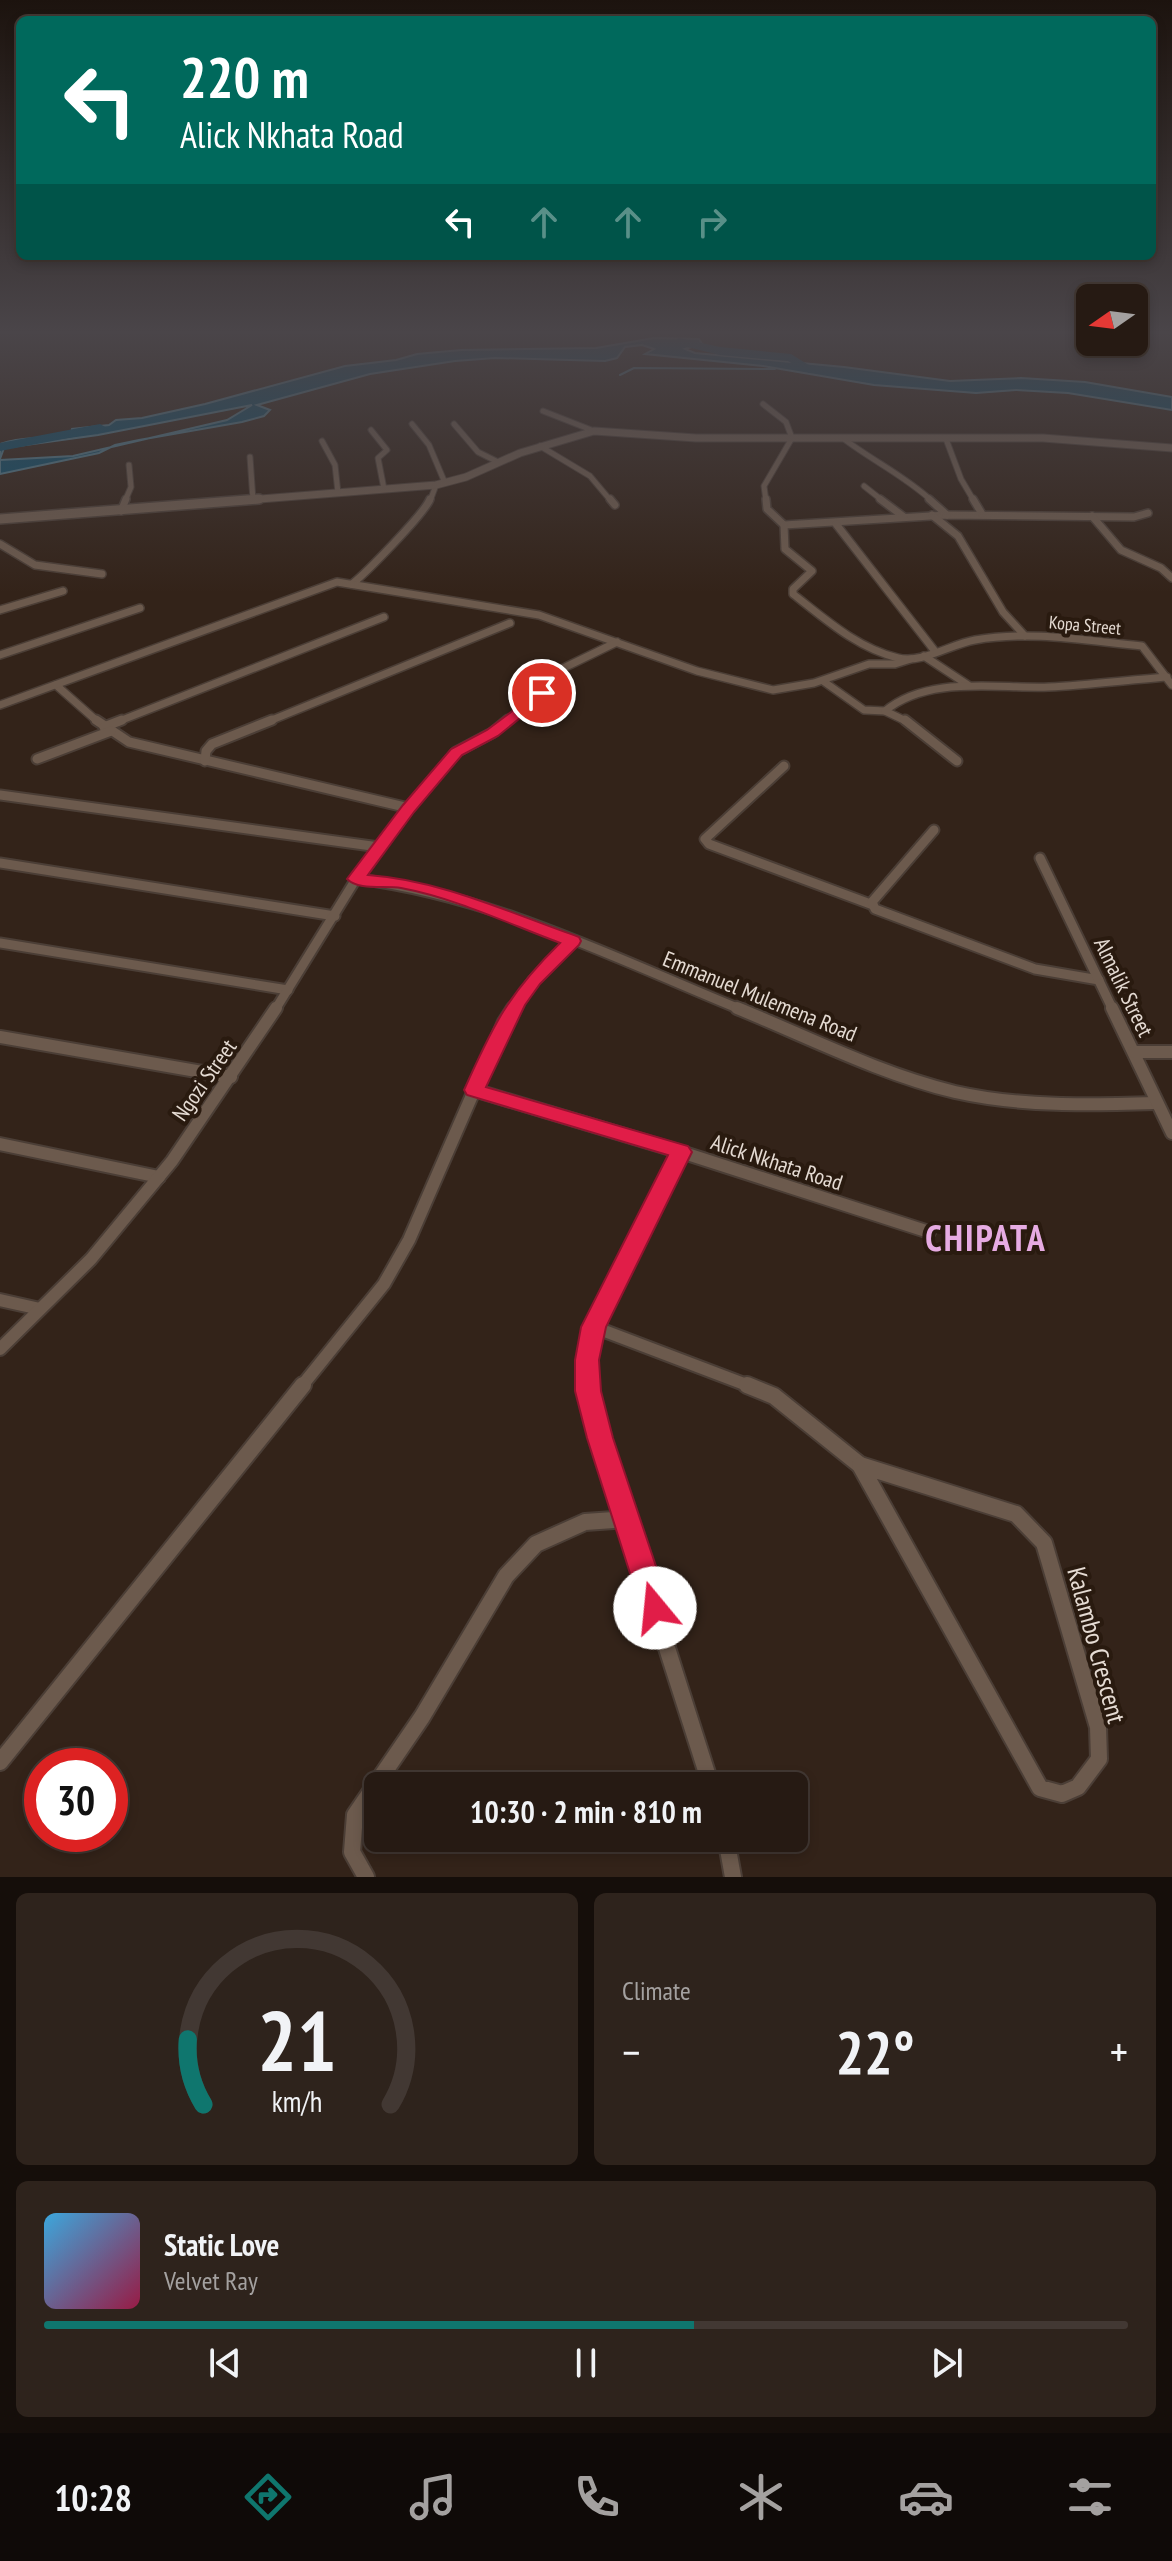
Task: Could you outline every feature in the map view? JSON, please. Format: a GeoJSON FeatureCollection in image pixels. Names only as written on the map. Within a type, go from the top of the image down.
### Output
{"type":"FeatureCollection","features":[{"type":"Feature","properties":{"kind":"street"},"geometry":{"type":"LineString","coordinates":[[556,418],[594,431],[685,437],[1043,438],[1172,448]]}},
{"type":"Feature","properties":{"kind":"street"},"geometry":{"type":"LineString","coordinates":[[780,418],[786,422],[792,438],[764,486],[767,509],[784,525],[836,524],[932,515],[1134,517],[1148,513]]}},
{"type":"Feature","properties":{"kind":"street"},"geometry":{"type":"LineString","coordinates":[[412,424],[433,453],[445,483]]}},
{"type":"Feature","properties":{"kind":"street"},"geometry":{"type":"LineString","coordinates":[[454,424],[478,452],[498,462]]}},
{"type":"Feature","properties":{"kind":"street"},"geometry":{"type":"LineString","coordinates":[[371,430],[387,450],[378,458],[384,489]]}},
{"type":"Feature","properties":{"kind":"street"},"geometry":{"type":"LineString","coordinates":[[0,519],[436,485],[540,446],[594,431]]}},
{"type":"Feature","properties":{"kind":"street"},"geometry":{"type":"LineString","coordinates":[[844,439],[869,458],[908,479],[947,515]]}},
{"type":"Feature","properties":{"kind":"street"},"geometry":{"type":"LineString","coordinates":[[946,439],[961,479],[982,514]]}},
{"type":"Feature","properties":{"kind":"street"},"geometry":{"type":"LineString","coordinates":[[322,441],[335,465],[338,493]]}},
{"type":"Feature","properties":{"kind":"street"},"geometry":{"type":"LineString","coordinates":[[540,446],[590,476],[615,505]]}},
{"type":"Feature","properties":{"kind":"street"},"geometry":{"type":"LineString","coordinates":[[250,457],[253,500]]}},
{"type":"Feature","properties":{"kind":"street"},"geometry":{"type":"LineString","coordinates":[[121,511],[131,487],[129,465]]}},
{"type":"Feature","properties":{"kind":"street"},"geometry":{"type":"LineString","coordinates":[[352,584],[376,565],[384,550],[432,501],[436,485]]}},
{"type":"Feature","properties":{"kind":"street"},"geometry":{"type":"LineString","coordinates":[[864,486],[904,517]]}},
{"type":"Feature","properties":{"kind":"street"},"geometry":{"type":"LineString","coordinates":[[932,515],[958,536],[1003,612],[1025,636]]}},
{"type":"Feature","properties":{"kind":"street"},"geometry":{"type":"LineString","coordinates":[[1092,516],[1110,541],[1126,554],[1158,564],[1172,578]]}},
{"type":"Feature","properties":{"kind":"street"},"geometry":{"type":"LineString","coordinates":[[836,524],[934,650]]}},
{"type":"Feature","properties":{"kind":"street"},"geometry":{"type":"LineString","coordinates":[[784,525],[782,545],[785,552],[812,571],[793,589],[793,594],[850,638],[890,656],[911,659]]}},
{"type":"Feature","properties":{"kind":"street"},"geometry":{"type":"LineString","coordinates":[[0,544],[16,558],[50,570],[102,574]]}},
{"type":"Feature","properties":{"kind":"street","name":"Kopa Street"},"geometry":{"type":"LineString","coordinates":[[0,705],[337,582],[539,615],[753,687],[783,690],[823,681],[869,664],[895,664],[975,640],[1025,636],[1142,646],[1168,678]]}},
{"type":"Feature","properties":{"kind":"street"},"geometry":{"type":"LineString","coordinates":[[0,610],[63,591]]}},
{"type":"Feature","properties":{"kind":"street"},"geometry":{"type":"LineString","coordinates":[[0,655],[140,608]]}},
{"type":"Feature","properties":{"kind":"street"},"geometry":{"type":"LineString","coordinates":[[37,759],[384,617]]}},
{"type":"Feature","properties":{"kind":"street"},"geometry":{"type":"LineString","coordinates":[[205,761],[206,751],[212,744],[510,623]]}},
{"type":"Feature","properties":{"kind":"street","name":"Ngozi Street"},"geometry":{"type":"LineString","coordinates":[[0,1349],[91,1259],[159,1177],[231,1077],[356,879],[456,752],[483,739],[532,704],[542,693],[539,681],[543,678],[617,642]]}},
{"type":"Feature","properties":{"kind":"street"},"geometry":{"type":"LineString","coordinates":[[924,656],[968,685]]}},
{"type":"Feature","properties":{"kind":"street"},"geometry":{"type":"LineString","coordinates":[[885,711],[897,701],[916,694],[968,685],[1023,688],[1168,678],[1172,665]]}},
{"type":"Feature","properties":{"kind":"street"},"geometry":{"type":"LineString","coordinates":[[823,681],[864,710],[901,714],[942,753],[957,761]]}},
{"type":"Feature","properties":{"kind":"street"},"geometry":{"type":"LineString","coordinates":[[56,685],[108,729],[129,742],[409,808]]}},
{"type":"Feature","properties":{"kind":"street"},"geometry":{"type":"LineString","coordinates":[[784,766],[705,836],[709,844],[1035,969],[1099,980]]}},
{"type":"Feature","properties":{"kind":"street"},"geometry":{"type":"LineString","coordinates":[[0,795],[379,847]]}},
{"type":"Feature","properties":{"kind":"street"},"geometry":{"type":"LineString","coordinates":[[873,905],[872,902],[934,830]]}},
{"type":"Feature","properties":{"kind":"street","name":"Almalik Street"},"geometry":{"type":"LineString","coordinates":[[1040,858],[1172,1133]]}},
{"type":"Feature","properties":{"kind":"street"},"geometry":{"type":"LineString","coordinates":[[0,863],[335,916]]}},
{"type":"Feature","properties":{"kind":"street","name":"Emmanuel Mulemena Road"},"geometry":{"type":"LineString","coordinates":[[356,879],[401,883],[436,892],[572,941],[908,1078],[956,1092],[1051,1106],[1157,1103]]}},
{"type":"Feature","properties":{"kind":"street"},"geometry":{"type":"LineString","coordinates":[[0,1762],[384,1284],[409,1240],[504,1022],[533,980],[572,941]]}},
{"type":"Feature","properties":{"kind":"street"},"geometry":{"type":"LineString","coordinates":[[0,943],[288,990]]}},
{"type":"Feature","properties":{"kind":"street"},"geometry":{"type":"LineString","coordinates":[[0,1037],[231,1077]]}},
{"type":"Feature","properties":{"kind":"street"},"geometry":{"type":"LineString","coordinates":[[1134,1052],[1172,1052]]}},
{"type":"Feature","properties":{"kind":"street","name":"Alick Nkhata Road"},"geometry":{"type":"LineString","coordinates":[[474,1090],[681,1152],[929,1232]]}},
{"type":"Feature","properties":{"kind":"street"},"geometry":{"type":"LineString","coordinates":[[0,1144],[159,1177]]}},
{"type":"Feature","properties":{"kind":"street"},"geometry":{"type":"LineString","coordinates":[[681,1152],[594,1327],[587,1360],[588,1391],[600,1438],[707,1772]]}},
{"type":"Feature","properties":{"kind":"street"},"geometry":{"type":"LineString","coordinates":[[0,1300],[40,1309]]}},
{"type":"Feature","properties":{"kind":"street","name":"Kalambo Crescent"},"geometry":{"type":"LineString","coordinates":[[594,1327],[687,1360],[774,1396],[860,1465],[1016,1514],[1044,1543],[1098,1727],[1099,1759],[1078,1787],[1062,1794],[1040,1788],[860,1465]]}},
{"type":"Feature","properties":{"kind":"street"},"geometry":{"type":"LineString","coordinates":[[366,1877],[352,1852],[355,1815],[422,1717],[506,1576],[536,1544],[585,1522],[628,1519]]}},
{"type":"Feature","properties":{"kind":"street"},"geometry":{"type":"LineString","coordinates":[[729,1852],[733,1877]]}},
{"type":"Feature","properties":{"kind":"water"},"geometry":{"type":"Polygon","coordinates":[[[142,418],[187,418],[98,435],[4,448],[0,459],[0,444],[9,441],[62,435],[71,433],[72,429],[142,418]]]}},
{"type":"Feature","properties":{"kind":"water"},"geometry":{"type":"Polygon","coordinates":[[[231,418],[258,418],[149,438],[231,418]]]}},
{"type":"Feature","properties":{"kind":"water"},"geometry":{"type":"Polygon","coordinates":[[[111,447],[99,453],[0,474],[0,460],[73,456],[111,447]]]}},
{"type":"Feature","properties":{"kind":"waterway"},"geometry":{"type":"LineString","coordinates":[[0,447],[100,428]]}},
{"type":"Feature","properties":{"kind":"district","name":"CHIPATA"},"geometry":{"type":"Point","coordinates":[986,1237]}},
{"type":"Feature","properties":{"kind":"route"},"geometry":{"type":"LineString","coordinates":[[542,693],[492,733],[456,752],[356,879],[401,883],[464,900],[572,941],[533,980],[517,1002],[504,1022],[474,1090],[681,1152],[594,1327],[587,1360],[588,1391],[600,1438],[655,1608]]}}]}
